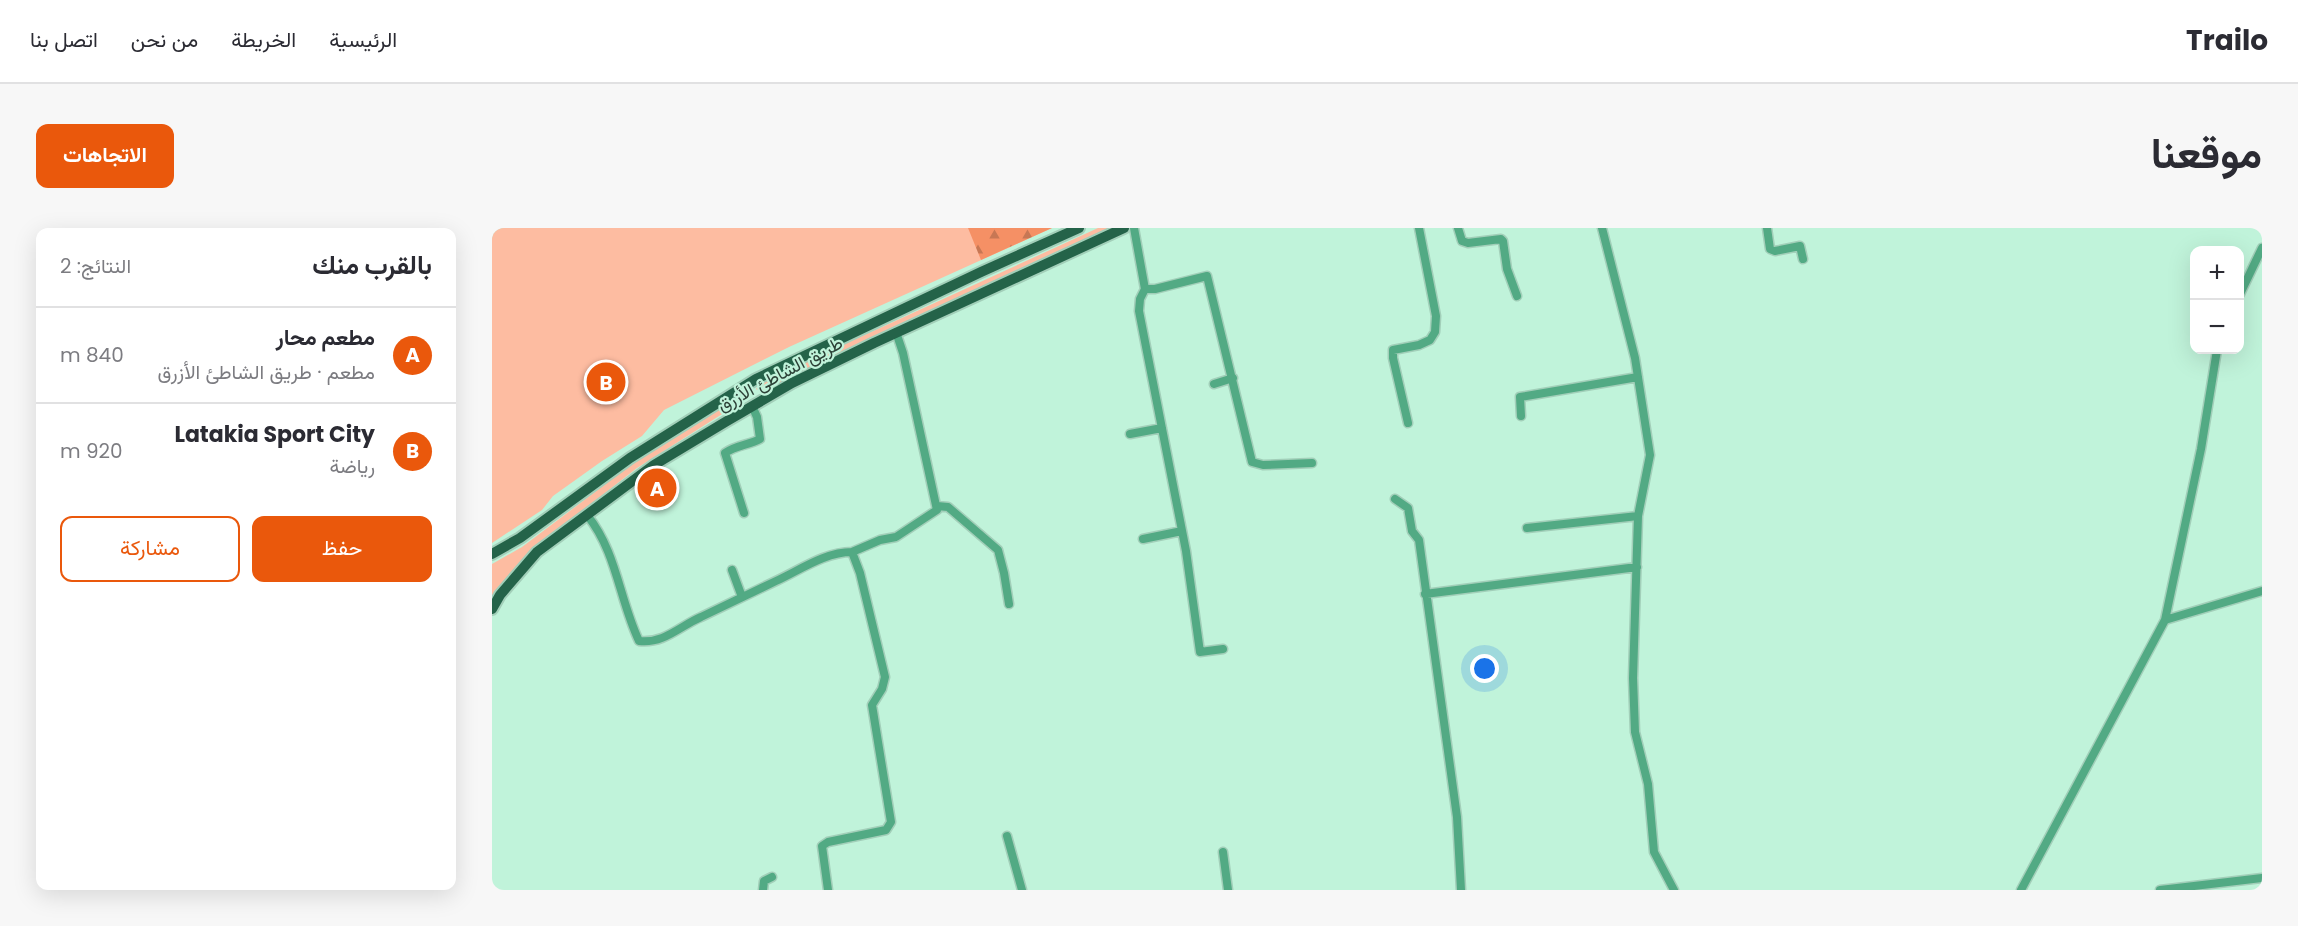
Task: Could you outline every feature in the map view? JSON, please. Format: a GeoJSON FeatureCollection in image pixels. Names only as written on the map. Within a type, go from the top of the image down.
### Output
{"type":"FeatureCollection","features":[{"type":"Feature","properties":{"kind":"main road","name":"طريق الشاطئ الأزرق"},"geometry":{"type":"LineString","coordinates":[[492,554],[520,538],[630,458],[756,380],[970,276],[1079,228]]}},
{"type":"Feature","properties":{"kind":"main road","name":"طريق الشاطئ الأزرق"},"geometry":{"type":"LineString","coordinates":[[492,609],[500,595],[537,552],[654,465],[792,383],[896,332],[1124,228]]}},
{"type":"Feature","properties":{"kind":"street"},"geometry":{"type":"LineString","coordinates":[[1134,228],[1145,288],[1140,299],[1139,310],[1182,531],[1200,652],[1223,649]]}},
{"type":"Feature","properties":{"kind":"street"},"geometry":{"type":"LineString","coordinates":[[1408,423],[1393,350],[1419,345],[1430,340],[1435,332],[1436,316],[1419,228]]}},
{"type":"Feature","properties":{"kind":"street"},"geometry":{"type":"LineString","coordinates":[[1458,228],[1461,241],[1468,243],[1503,241],[1507,269],[1516,297]]}},
{"type":"Feature","properties":{"kind":"street"},"geometry":{"type":"LineString","coordinates":[[1602,228],[1638,377],[1650,455],[1638,516],[1635,732],[1647,784],[1653,852],[1674,890]]}},
{"type":"Feature","properties":{"kind":"street"},"geometry":{"type":"LineString","coordinates":[[1767,228],[1770,249],[1775,251],[1800,246],[1803,259]]}},
{"type":"Feature","properties":{"kind":"street"},"geometry":{"type":"LineString","coordinates":[[2244,286],[2262,248]]}},
{"type":"Feature","properties":{"kind":"street"},"geometry":{"type":"LineString","coordinates":[[1145,288],[1155,289],[1207,276],[1252,462],[1263,465],[1312,463]]}},
{"type":"Feature","properties":{"kind":"street"},"geometry":{"type":"LineString","coordinates":[[587,515],[600,531],[613,561],[624,604],[639,641],[649,642],[667,636],[742,597],[828,557],[843,552],[852,552],[880,540],[897,537],[933,514],[937,506],[896,332]]}},
{"type":"Feature","properties":{"kind":"street"},"geometry":{"type":"LineString","coordinates":[[2021,890],[2165,620],[2201,449],[2216,354]]}},
{"type":"Feature","properties":{"kind":"street"},"geometry":{"type":"LineString","coordinates":[[1521,416],[1520,397],[1638,377]]}},
{"type":"Feature","properties":{"kind":"street"},"geometry":{"type":"LineString","coordinates":[[1214,384],[1233,378]]}},
{"type":"Feature","properties":{"kind":"street"},"geometry":{"type":"LineString","coordinates":[[744,513],[725,453],[760,439],[757,417],[752,406]]}},
{"type":"Feature","properties":{"kind":"street"},"geometry":{"type":"LineString","coordinates":[[1130,434],[1162,428]]}},
{"type":"Feature","properties":{"kind":"street"},"geometry":{"type":"LineString","coordinates":[[1395,500],[1408,508],[1412,531],[1419,540],[1457,817],[1461,890]]}},
{"type":"Feature","properties":{"kind":"street"},"geometry":{"type":"LineString","coordinates":[[937,506],[948,507],[998,550],[1009,604]]}},
{"type":"Feature","properties":{"kind":"street"},"geometry":{"type":"LineString","coordinates":[[1527,528],[1638,516]]}},
{"type":"Feature","properties":{"kind":"street"},"geometry":{"type":"LineString","coordinates":[[1143,539],[1182,531]]}},
{"type":"Feature","properties":{"kind":"street"},"geometry":{"type":"LineString","coordinates":[[828,890],[822,846],[828,842],[886,830],[891,822],[872,705],[882,689],[885,677],[860,573],[852,552]]}},
{"type":"Feature","properties":{"kind":"street"},"geometry":{"type":"LineString","coordinates":[[1425,594],[1637,567]]}},
{"type":"Feature","properties":{"kind":"street"},"geometry":{"type":"LineString","coordinates":[[732,570],[742,597]]}},
{"type":"Feature","properties":{"kind":"street"},"geometry":{"type":"LineString","coordinates":[[2165,620],[2262,591]]}},
{"type":"Feature","properties":{"kind":"street"},"geometry":{"type":"LineString","coordinates":[[1007,836],[1022,890]]}},
{"type":"Feature","properties":{"kind":"street"},"geometry":{"type":"LineString","coordinates":[[1223,852],[1228,890]]}},
{"type":"Feature","properties":{"kind":"street"},"geometry":{"type":"LineString","coordinates":[[763,890],[764,881],[772,878]]}},
{"type":"Feature","properties":{"kind":"street"},"geometry":{"type":"LineString","coordinates":[[2160,890],[2262,878]]}},
{"type":"Feature","properties":{"kind":"shaded area"},"geometry":{"type":"Polygon","coordinates":[[[492,228],[1052,228],[789,347],[664,410],[642,436],[602,461],[553,496],[542,510],[492,543],[492,228]]]}},
{"type":"Feature","properties":{"kind":"shaded area"},"geometry":{"type":"Polygon","coordinates":[[[1098,228],[1113,228],[761,392],[756,389],[760,383],[1098,228]]]}},
{"type":"Feature","properties":{"kind":"shaded area"},"geometry":{"type":"Polygon","coordinates":[[[734,397],[739,398],[738,404],[637,468],[538,547],[492,602],[492,564],[522,547],[636,461],[734,397]]]}},
{"type":"Feature","properties":{"kind":"green space"},"geometry":{"type":"Polygon","coordinates":[[[968,228],[1052,228],[981,260],[968,228]]]}},
{"type":"Feature","properties":{"kind":"place","name":"Latakia Sport City"},"geometry":{"type":"Point","coordinates":[606,382]}},
{"type":"Feature","properties":{"kind":"place","name":"مطعم محار"},"geometry":{"type":"Point","coordinates":[657,488]}}]}
